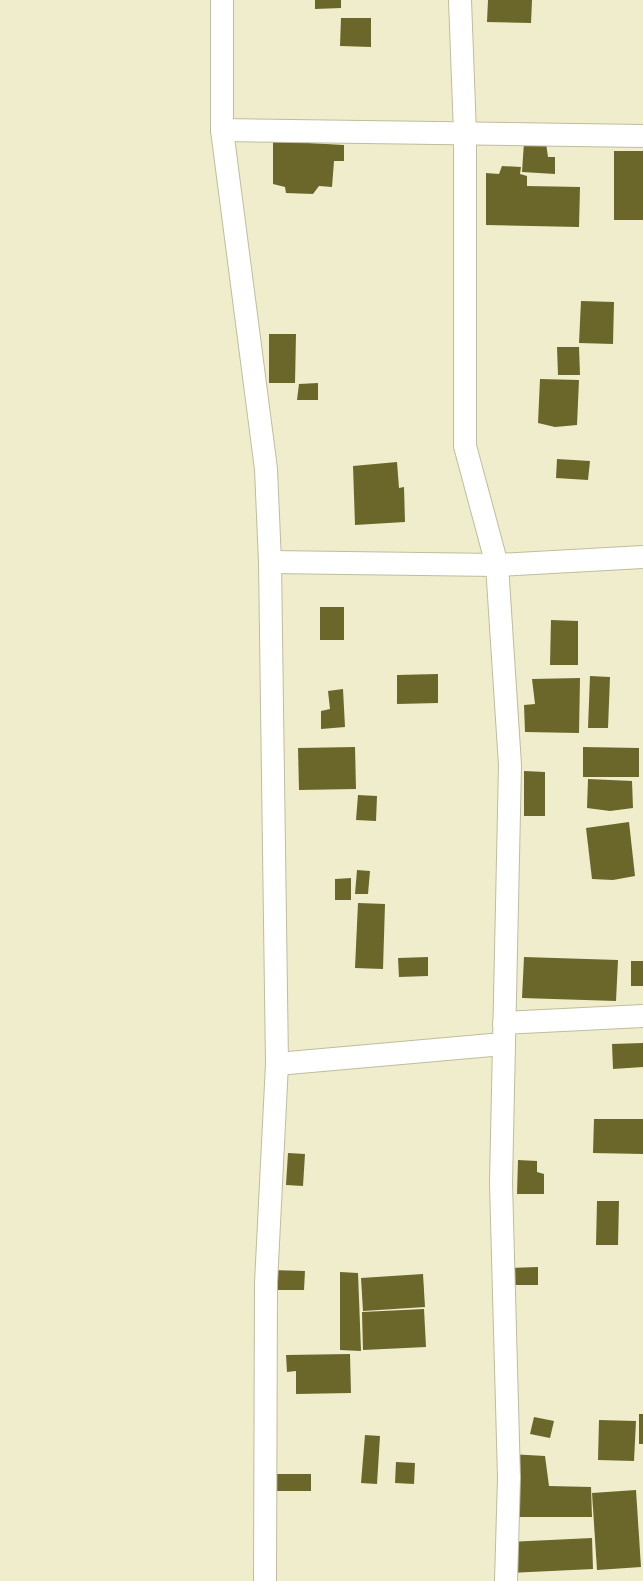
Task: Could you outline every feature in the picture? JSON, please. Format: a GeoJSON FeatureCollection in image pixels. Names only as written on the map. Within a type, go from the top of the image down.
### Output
{"type":"FeatureCollection","features":[{"type":"Feature","properties":{"kind":"street"},"geometry":{"type":"LineString","coordinates":[[222,0],[222,130],[266,469],[270,562],[277,1064],[266,1283],[265,1581]]}},
{"type":"Feature","properties":{"kind":"street"},"geometry":{"type":"LineString","coordinates":[[460,0],[465,133],[464,446],[496,564],[510,765],[501,1183],[509,1478],[506,1581]]}},
{"type":"Feature","properties":{"kind":"street"},"geometry":{"type":"LineString","coordinates":[[222,130],[643,136]]}},
{"type":"Feature","properties":{"kind":"street"},"geometry":{"type":"LineString","coordinates":[[270,562],[496,564],[643,557]]}},
{"type":"Feature","properties":{"kind":"street"},"geometry":{"type":"LineString","coordinates":[[277,1064],[504,1033],[643,1016]]}},
{"type":"Feature","properties":{"kind":"building"},"geometry":{"type":"Polygon","coordinates":[[[315,0],[341,0],[341,8],[315,9],[315,0]]]}},
{"type":"Feature","properties":{"kind":"building"},"geometry":{"type":"Polygon","coordinates":[[[488,0],[532,0],[531,23],[487,22],[488,0]]]}},
{"type":"Feature","properties":{"kind":"building"},"geometry":{"type":"Polygon","coordinates":[[[341,18],[371,18],[371,47],[340,46],[341,18]]]}},
{"type":"Feature","properties":{"kind":"building"},"geometry":{"type":"Polygon","coordinates":[[[273,141],[344,145],[344,161],[334,161],[332,187],[319,186],[313,194],[286,193],[285,187],[273,184],[273,141]]]}},
{"type":"Feature","properties":{"kind":"building"},"geometry":{"type":"Polygon","coordinates":[[[524,142],[546,143],[548,157],[555,157],[555,174],[522,172],[524,142]]]}},
{"type":"Feature","properties":{"kind":"building"},"geometry":{"type":"Polygon","coordinates":[[[614,151],[643,151],[643,220],[614,220],[614,151]]]}},
{"type":"Feature","properties":{"kind":"building"},"geometry":{"type":"Polygon","coordinates":[[[502,166],[521,167],[520,174],[527,176],[527,186],[580,187],[579,227],[486,225],[486,173],[499,174],[502,166]]]}},
{"type":"Feature","properties":{"kind":"building"},"geometry":{"type":"Polygon","coordinates":[[[581,301],[614,302],[613,344],[579,343],[581,301]]]}},
{"type":"Feature","properties":{"kind":"building"},"geometry":{"type":"Polygon","coordinates":[[[269,334],[296,334],[295,383],[269,383],[269,334]]]}},
{"type":"Feature","properties":{"kind":"building"},"geometry":{"type":"Polygon","coordinates":[[[557,347],[579,347],[580,375],[558,375],[557,347]]]}},
{"type":"Feature","properties":{"kind":"building"},"geometry":{"type":"Polygon","coordinates":[[[540,379],[579,380],[577,425],[555,427],[538,423],[540,379]]]}},
{"type":"Feature","properties":{"kind":"building"},"geometry":{"type":"Polygon","coordinates":[[[318,383],[318,400],[297,400],[299,384],[318,383]]]}},
{"type":"Feature","properties":{"kind":"building"},"geometry":{"type":"Polygon","coordinates":[[[557,459],[590,461],[588,480],[556,478],[557,459]]]}},
{"type":"Feature","properties":{"kind":"building"},"geometry":{"type":"Polygon","coordinates":[[[397,462],[399,488],[404,487],[405,522],[355,525],[353,466],[397,462]]]}},
{"type":"Feature","properties":{"kind":"building"},"geometry":{"type":"Polygon","coordinates":[[[320,607],[344,607],[344,640],[320,640],[320,607]]]}},
{"type":"Feature","properties":{"kind":"building"},"geometry":{"type":"Polygon","coordinates":[[[551,620],[578,621],[578,665],[550,665],[551,620]]]}},
{"type":"Feature","properties":{"kind":"building"},"geometry":{"type":"Polygon","coordinates":[[[438,674],[438,703],[397,704],[397,675],[438,674]]]}},
{"type":"Feature","properties":{"kind":"building"},"geometry":{"type":"Polygon","coordinates":[[[590,676],[610,677],[608,728],[588,728],[590,676]]]}},
{"type":"Feature","properties":{"kind":"building"},"geometry":{"type":"Polygon","coordinates":[[[580,678],[579,733],[525,732],[524,705],[535,704],[532,679],[580,678]]]}},
{"type":"Feature","properties":{"kind":"building"},"geometry":{"type":"Polygon","coordinates":[[[343,689],[345,727],[321,729],[321,711],[330,709],[328,691],[343,689]]]}},
{"type":"Feature","properties":{"kind":"building"},"geometry":{"type":"Polygon","coordinates":[[[355,747],[356,789],[299,790],[298,748],[355,747]]]}},
{"type":"Feature","properties":{"kind":"building"},"geometry":{"type":"Polygon","coordinates":[[[583,747],[639,748],[639,777],[583,777],[583,747]]]}},
{"type":"Feature","properties":{"kind":"building"},"geometry":{"type":"Polygon","coordinates":[[[524,771],[545,772],[545,816],[524,816],[524,771]]]}},
{"type":"Feature","properties":{"kind":"building"},"geometry":{"type":"Polygon","coordinates":[[[588,779],[632,781],[633,808],[610,811],[587,808],[588,779]]]}},
{"type":"Feature","properties":{"kind":"building"},"geometry":{"type":"Polygon","coordinates":[[[358,795],[377,796],[376,821],[356,820],[358,795]]]}},
{"type":"Feature","properties":{"kind":"building"},"geometry":{"type":"Polygon","coordinates":[[[629,822],[635,876],[613,880],[592,879],[586,828],[629,822]]]}},
{"type":"Feature","properties":{"kind":"building"},"geometry":{"type":"Polygon","coordinates":[[[357,870],[370,871],[368,894],[355,894],[357,870]]]}},
{"type":"Feature","properties":{"kind":"building"},"geometry":{"type":"Polygon","coordinates":[[[351,878],[351,900],[335,900],[335,879],[351,878]]]}},
{"type":"Feature","properties":{"kind":"building"},"geometry":{"type":"Polygon","coordinates":[[[358,903],[385,904],[383,969],[355,968],[358,903]]]}},
{"type":"Feature","properties":{"kind":"building"},"geometry":{"type":"Polygon","coordinates":[[[428,957],[428,976],[399,977],[398,958],[428,957]]]}},
{"type":"Feature","properties":{"kind":"building"},"geometry":{"type":"Polygon","coordinates":[[[524,957],[618,960],[616,1001],[522,998],[524,957]]]}},
{"type":"Feature","properties":{"kind":"building"},"geometry":{"type":"Polygon","coordinates":[[[631,961],[643,961],[643,986],[631,986],[631,961]]]}},
{"type":"Feature","properties":{"kind":"building"},"geometry":{"type":"Polygon","coordinates":[[[643,1043],[643,1067],[613,1069],[612,1044],[643,1043]]]}},
{"type":"Feature","properties":{"kind":"building"},"geometry":{"type":"Polygon","coordinates":[[[594,1119],[643,1119],[643,1154],[593,1153],[594,1119]]]}},
{"type":"Feature","properties":{"kind":"building"},"geometry":{"type":"Polygon","coordinates":[[[288,1153],[305,1154],[303,1186],[286,1185],[288,1153]]]}},
{"type":"Feature","properties":{"kind":"building"},"geometry":{"type":"Polygon","coordinates":[[[518,1160],[537,1161],[537,1172],[544,1174],[544,1194],[517,1194],[518,1160]]]}},
{"type":"Feature","properties":{"kind":"building"},"geometry":{"type":"Polygon","coordinates":[[[597,1201],[619,1201],[618,1245],[596,1245],[597,1201]]]}},
{"type":"Feature","properties":{"kind":"building"},"geometry":{"type":"Polygon","coordinates":[[[538,1267],[538,1285],[509,1285],[509,1268],[538,1267]]]}},
{"type":"Feature","properties":{"kind":"building"},"geometry":{"type":"Polygon","coordinates":[[[271,1270],[305,1271],[304,1290],[270,1290],[271,1270]]]}},
{"type":"Feature","properties":{"kind":"building"},"geometry":{"type":"Polygon","coordinates":[[[340,1272],[358,1273],[361,1351],[340,1350],[340,1272]]]}},
{"type":"Feature","properties":{"kind":"building"},"geometry":{"type":"Polygon","coordinates":[[[423,1274],[425,1307],[363,1311],[361,1278],[423,1274]]]}},
{"type":"Feature","properties":{"kind":"building"},"geometry":{"type":"Polygon","coordinates":[[[424,1309],[426,1347],[363,1350],[362,1312],[424,1309]]]}},
{"type":"Feature","properties":{"kind":"building"},"geometry":{"type":"Polygon","coordinates":[[[350,1354],[351,1393],[296,1394],[296,1371],[287,1372],[286,1355],[350,1354]]]}},
{"type":"Feature","properties":{"kind":"building"},"geometry":{"type":"Polygon","coordinates":[[[639,1414],[643,1414],[643,1444],[639,1444],[639,1414]]]}},
{"type":"Feature","properties":{"kind":"building"},"geometry":{"type":"Polygon","coordinates":[[[534,1417],[554,1421],[550,1438],[530,1434],[534,1417]]]}},
{"type":"Feature","properties":{"kind":"building"},"geometry":{"type":"Polygon","coordinates":[[[599,1420],[636,1421],[634,1461],[598,1460],[599,1420]]]}},
{"type":"Feature","properties":{"kind":"building"},"geometry":{"type":"Polygon","coordinates":[[[365,1435],[380,1436],[377,1484],[361,1483],[365,1435]]]}},
{"type":"Feature","properties":{"kind":"building"},"geometry":{"type":"Polygon","coordinates":[[[509,1454],[545,1456],[549,1486],[591,1487],[592,1517],[509,1517],[509,1454]]]}},
{"type":"Feature","properties":{"kind":"building"},"geometry":{"type":"Polygon","coordinates":[[[396,1462],[415,1463],[414,1484],[395,1483],[396,1462]]]}},
{"type":"Feature","properties":{"kind":"building"},"geometry":{"type":"Polygon","coordinates":[[[277,1474],[311,1474],[311,1491],[277,1491],[277,1474]]]}},
{"type":"Feature","properties":{"kind":"building"},"geometry":{"type":"Polygon","coordinates":[[[636,1490],[641,1567],[597,1570],[592,1493],[636,1490]]]}},
{"type":"Feature","properties":{"kind":"building"},"geometry":{"type":"Polygon","coordinates":[[[592,1538],[593,1569],[509,1573],[508,1542],[592,1538]]]}}]}
